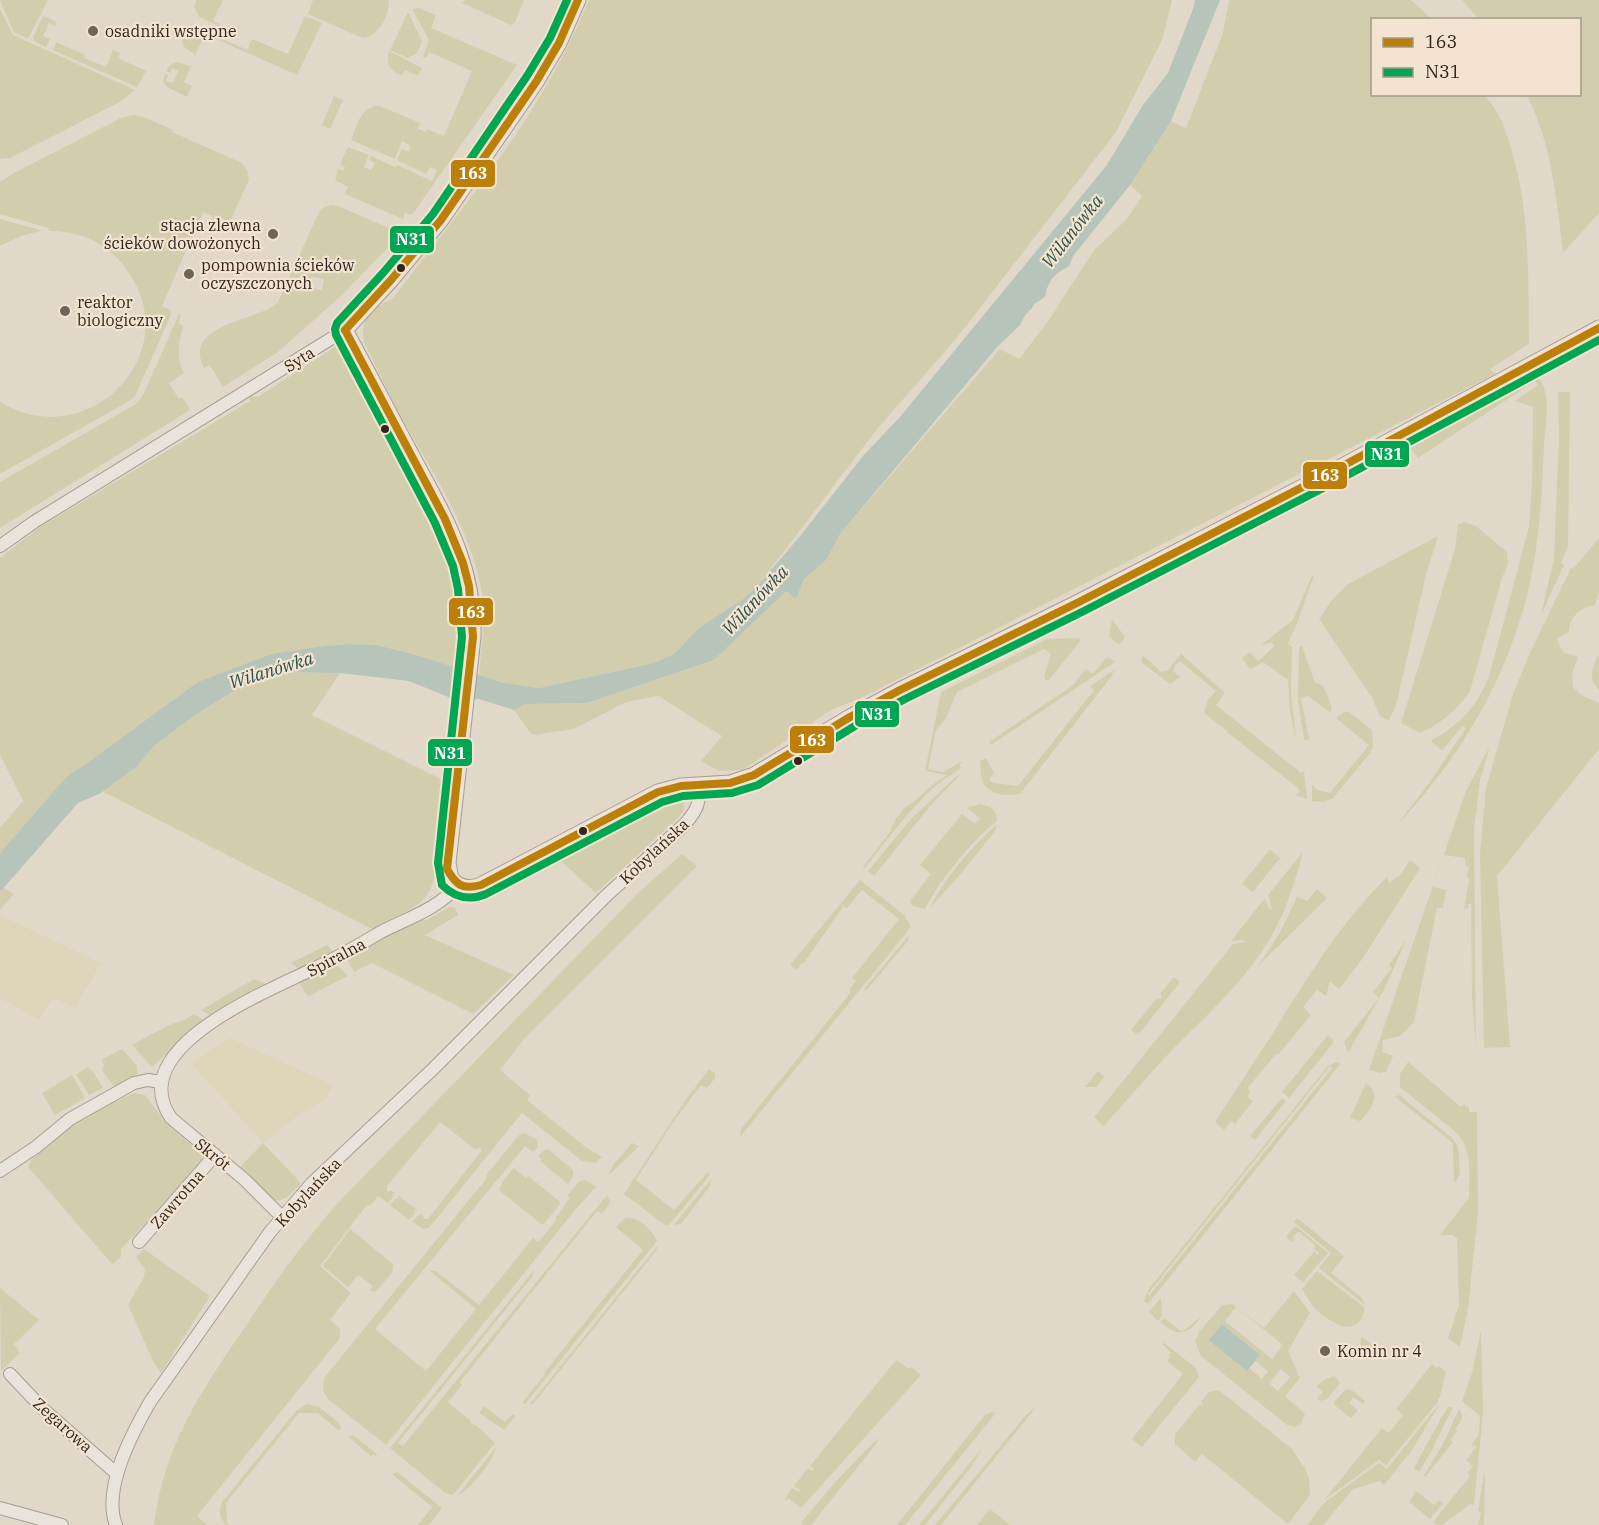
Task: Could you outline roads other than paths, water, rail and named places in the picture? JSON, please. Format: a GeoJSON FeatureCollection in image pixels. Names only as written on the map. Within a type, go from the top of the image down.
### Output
{"type":"FeatureCollection","features":[{"type":"Feature","properties":{"kind":"street","name":"Syta"},"geometry":{"type":"LineString","coordinates":[[0,546],[34,522],[345,330],[428,237],[446,213],[536,82],[559,43],[578,0]]}},
{"type":"Feature","properties":{"kind":"street"},"geometry":{"type":"LineString","coordinates":[[345,330],[451,530],[468,578],[473,609],[473,637],[448,863],[449,875],[458,885],[469,888],[481,885],[658,792],[681,786],[730,783],[754,775],[841,722],[900,690],[1077,603],[1324,476],[1599,328]]}},
{"type":"Feature","properties":{"kind":"street","name":"Kobylańska"},"geometry":{"type":"LineString","coordinates":[[116,1525],[111,1509],[117,1474],[141,1417],[231,1286],[283,1218],[312,1183],[434,1068],[607,895],[685,824],[695,813],[699,804],[700,785]]}},
{"type":"Feature","properties":{"kind":"street","name":"Spiralna"},"geometry":{"type":"LineString","coordinates":[[162,1082],[168,1065],[179,1051],[211,1022],[432,908],[446,899],[458,885]]}},
{"type":"Feature","properties":{"kind":"street"},"geometry":{"type":"LineString","coordinates":[[0,1171],[79,1114],[134,1083],[148,1080],[162,1082]]}},
{"type":"Feature","properties":{"kind":"street","name":"Skrót"},"geometry":{"type":"LineString","coordinates":[[162,1082],[162,1098],[171,1118],[283,1218]]}},
{"type":"Feature","properties":{"kind":"street","name":"Zawrotna"},"geometry":{"type":"LineString","coordinates":[[139,1242],[215,1155]]}},
{"type":"Feature","properties":{"kind":"street","name":"Zegarowa"},"geometry":{"type":"LineString","coordinates":[[10,1374],[43,1409],[117,1474]]}},
{"type":"Feature","properties":{"kind":"street"},"geometry":{"type":"LineString","coordinates":[[0,1508],[62,1525]]}},
{"type":"Feature","properties":{"kind":"water","name":"Wilanówka"},"geometry":{"type":"Polygon","coordinates":[[[1195,0],[1220,0],[1171,121],[1130,185],[1073,256],[1069,266],[1052,278],[1045,297],[1034,304],[1020,325],[998,346],[840,534],[826,560],[804,579],[796,599],[786,591],[714,660],[587,703],[525,704],[514,710],[479,699],[458,701],[409,681],[340,673],[280,672],[242,686],[195,715],[155,745],[136,767],[99,794],[78,803],[0,892],[0,853],[70,774],[198,682],[272,654],[348,644],[377,645],[504,683],[539,688],[654,663],[674,654],[700,627],[743,599],[759,584],[1107,165],[1143,105],[1168,73],[1195,0]]]}},
{"type":"Feature","properties":{"kind":"water"},"geometry":{"type":"Polygon","coordinates":[[[1222,1324],[1260,1355],[1247,1371],[1209,1340],[1222,1324]]]}},
{"type":"Feature","properties":{"kind":"place","name":"osadniki wstępne"},"geometry":{"type":"Point","coordinates":[93,31]}},
{"type":"Feature","properties":{"kind":"place","name":"stacja zlewna ścieków dowożonych"},"geometry":{"type":"Point","coordinates":[273,234]}},
{"type":"Feature","properties":{"kind":"place","name":"pompownia ścieków oczyszczonych"},"geometry":{"type":"Point","coordinates":[189,274]}},
{"type":"Feature","properties":{"kind":"place","name":"reaktor biologiczny"},"geometry":{"type":"Point","coordinates":[65,311]}},
{"type":"Feature","properties":{"kind":"place","name":"Komin nr 4"},"geometry":{"type":"Point","coordinates":[1325,1351]}}]}
